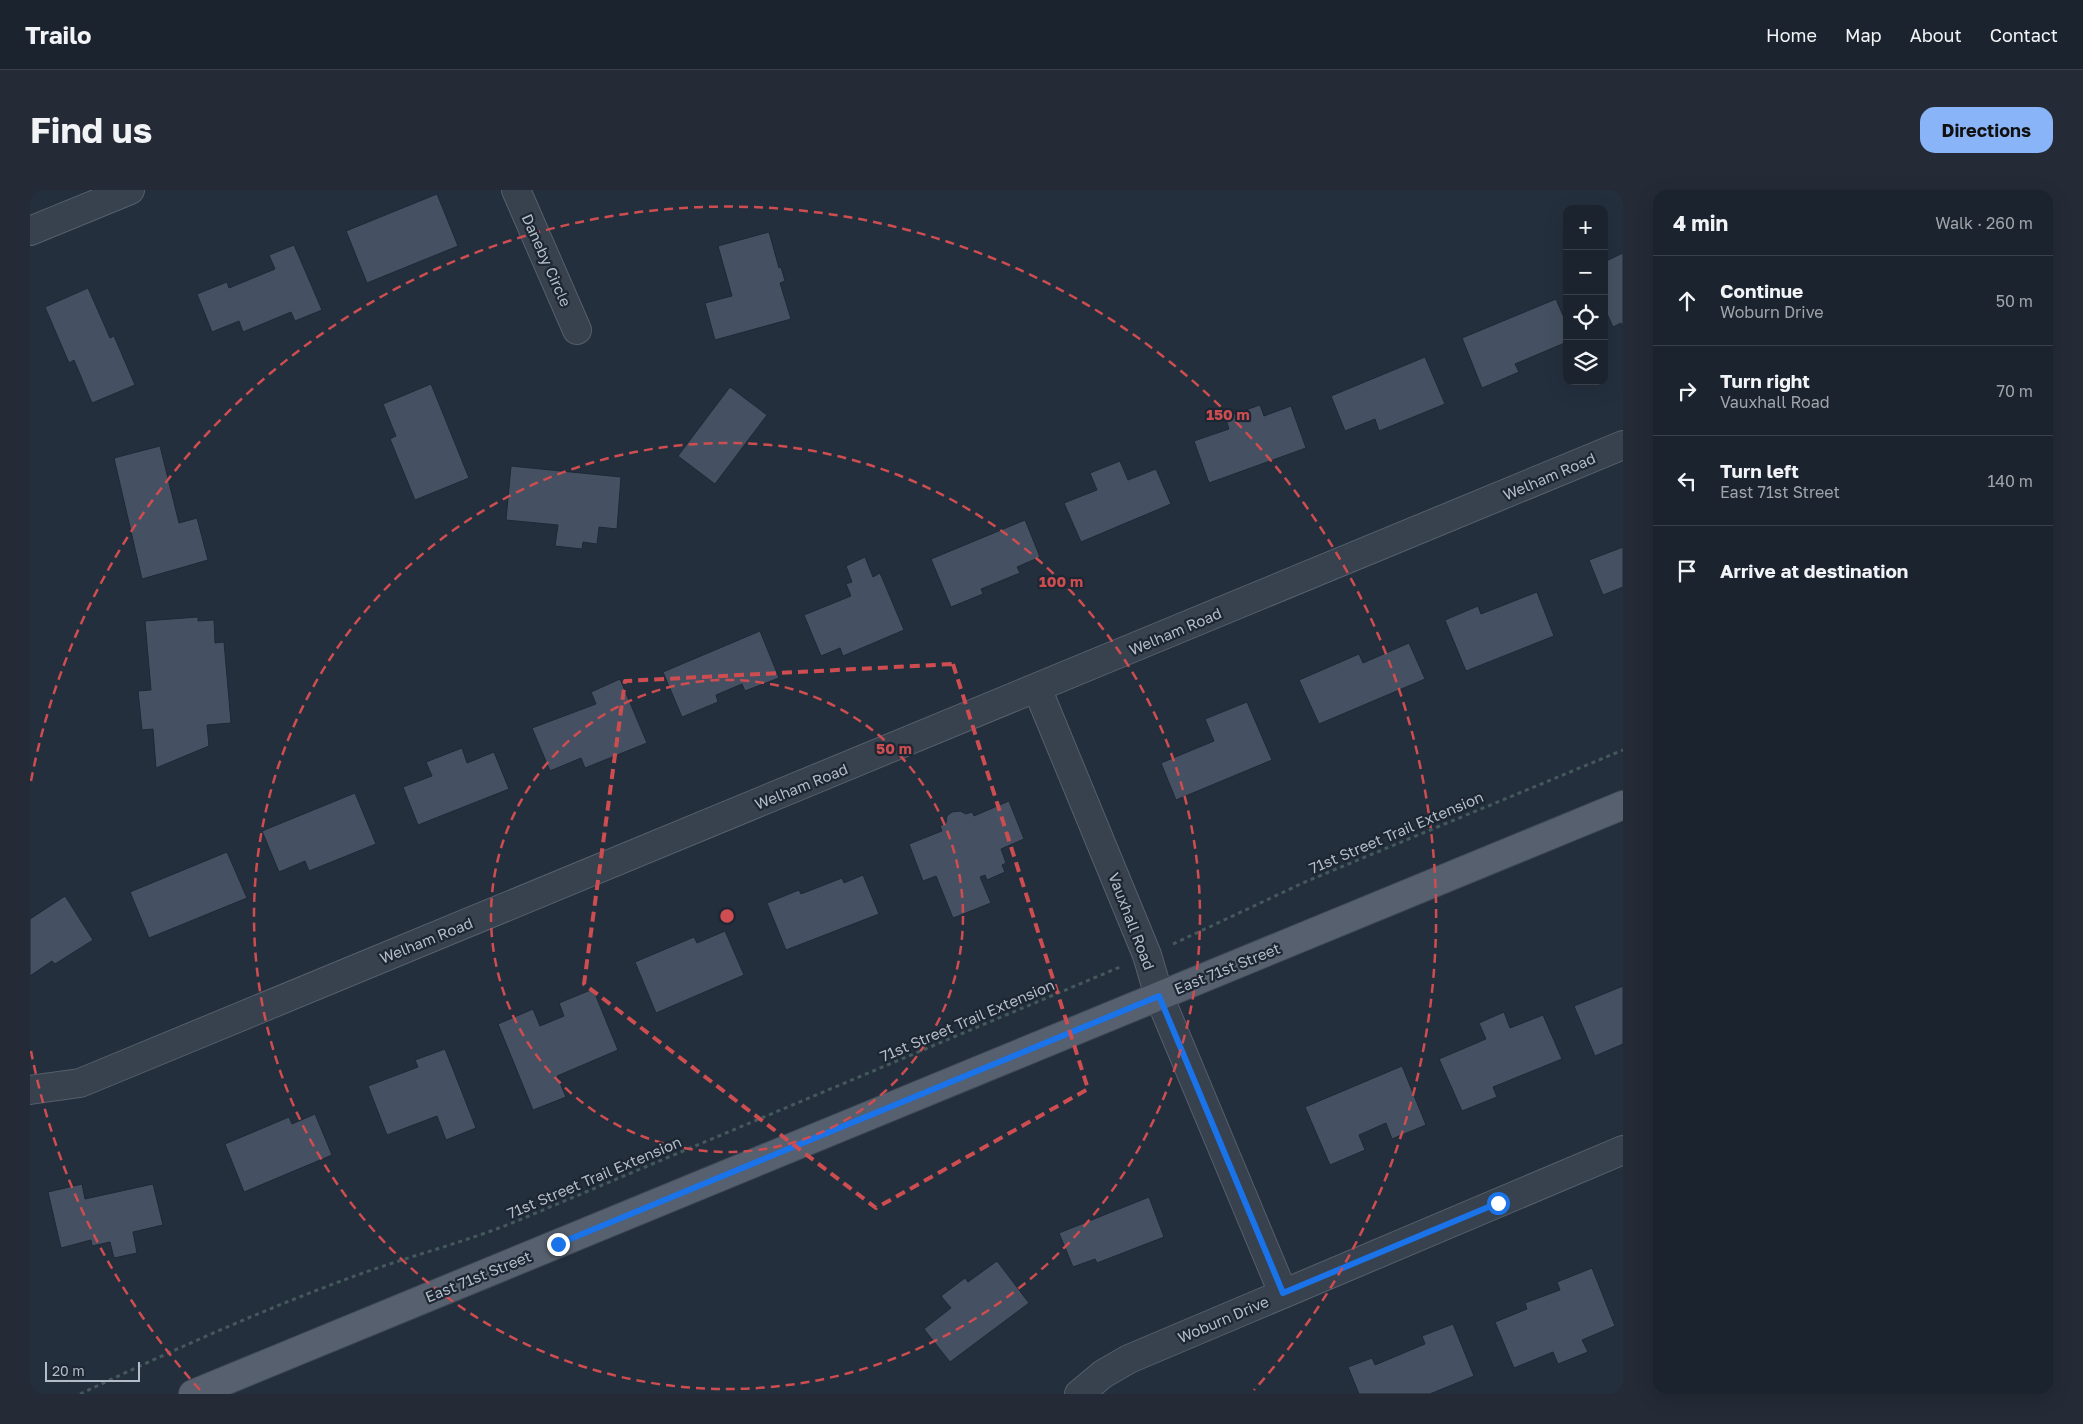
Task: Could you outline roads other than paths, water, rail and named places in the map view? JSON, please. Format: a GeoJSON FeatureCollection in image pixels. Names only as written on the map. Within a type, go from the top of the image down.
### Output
{"type":"FeatureCollection","features":[{"type":"Feature","properties":{"kind":"main road","name":"East 71st Street"},"geometry":{"type":"LineString","coordinates":[[193,1394],[1623,805]]}},
{"type":"Feature","properties":{"kind":"street"},"geometry":{"type":"LineString","coordinates":[[30,231],[130,190]]}},
{"type":"Feature","properties":{"kind":"street","name":"Daneby Circle"},"geometry":{"type":"LineString","coordinates":[[516,190],[577,330]]}},
{"type":"Feature","properties":{"kind":"street","name":"Welham Road"},"geometry":{"type":"LineString","coordinates":[[30,1090],[80,1083],[1623,445]]}},
{"type":"Feature","properties":{"kind":"street","name":"Vauxhall Road"},"geometry":{"type":"LineString","coordinates":[[1037,688],[1147,955],[1159,996],[1283,1293]]}},
{"type":"Feature","properties":{"kind":"street","name":"Woburn Drive"},"geometry":{"type":"LineString","coordinates":[[1079,1394],[1103,1374],[1129,1358],[1623,1150]]}}]}
